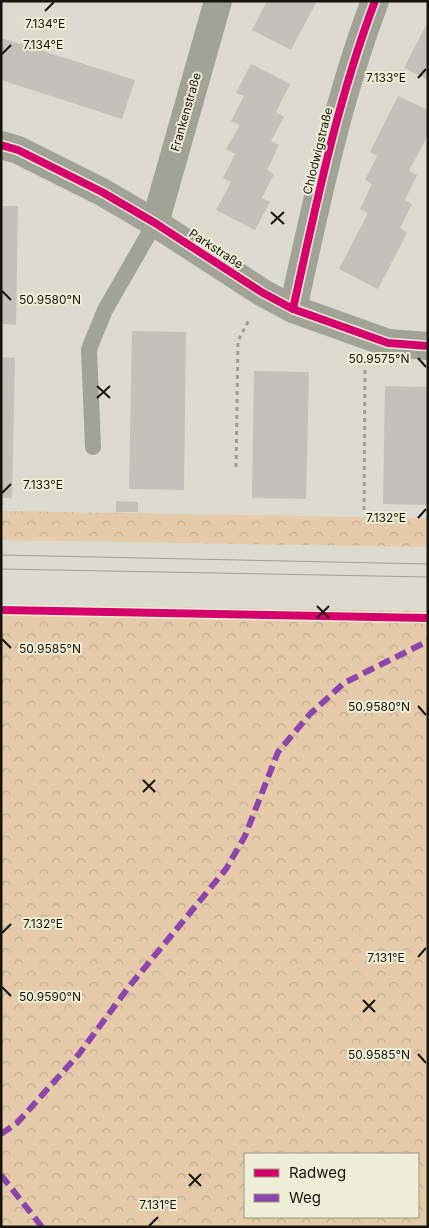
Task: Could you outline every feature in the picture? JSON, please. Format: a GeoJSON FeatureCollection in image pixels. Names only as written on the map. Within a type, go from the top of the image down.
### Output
{"type":"FeatureCollection","features":[{"type":"Feature","properties":{"kind":"street","name":"Frankenstraße"},"geometry":{"type":"LineString","coordinates":[[155,223],[218,1]]}},
{"type":"Feature","properties":{"kind":"street","name":"Chlodwigstraße"},"geometry":{"type":"LineString","coordinates":[[293,308],[330,141],[360,41],[375,1]]}},
{"type":"Feature","properties":{"kind":"street","name":"Parkstraße"},"geometry":{"type":"LineString","coordinates":[[1,145],[18,150],[102,192],[155,223],[263,294],[293,308],[388,343],[428,346]]}},
{"type":"Feature","properties":{"kind":"lane"},"geometry":{"type":"LineString","coordinates":[[93,447],[89,349],[105,310],[155,223]]}},
{"type":"Feature","properties":{"kind":"path"},"geometry":{"type":"LineString","coordinates":[[236,468],[238,341],[263,294]]}},
{"type":"Feature","properties":{"kind":"path"},"geometry":{"type":"LineString","coordinates":[[364,510],[366,335]]}},
{"type":"Feature","properties":{"kind":"green space"},"geometry":{"type":"Polygon","coordinates":[[[1,511],[428,518],[428,547],[1,540],[1,511]]]}},
{"type":"Feature","properties":{"kind":"green space"},"geometry":{"type":"Polygon","coordinates":[[[1,605],[428,611],[428,1227],[1,1227],[1,605]]]}},
{"type":"Feature","properties":{"kind":"building"},"geometry":{"type":"Polygon","coordinates":[[[267,1],[317,1],[291,50],[252,30],[267,1]]]}},
{"type":"Feature","properties":{"kind":"building"},"geometry":{"type":"Polygon","coordinates":[[[428,21],[428,80],[404,68],[428,21]]]}},
{"type":"Feature","properties":{"kind":"building"},"geometry":{"type":"Polygon","coordinates":[[[1,38],[135,80],[122,119],[1,80],[1,38]]]}},
{"type":"Feature","properties":{"kind":"building"},"geometry":{"type":"Polygon","coordinates":[[[251,64],[290,84],[276,112],[284,117],[271,141],[279,145],[267,170],[274,174],[262,198],[270,202],[255,230],[216,210],[231,182],[223,178],[235,154],[226,149],[240,125],[231,121],[244,96],[236,93],[251,64]]]}},
{"type":"Feature","properties":{"kind":"building"},"geometry":{"type":"Polygon","coordinates":[[[398,96],[428,110],[428,135],[409,171],[417,175],[405,200],[412,204],[400,228],[407,233],[378,289],[339,269],[368,213],[360,209],[372,184],[365,180],[377,156],[370,152],[398,96]]]}},
{"type":"Feature","properties":{"kind":"building"},"geometry":{"type":"Polygon","coordinates":[[[1,206],[18,206],[16,325],[1,324],[1,206]]]}},
{"type":"Feature","properties":{"kind":"building"},"geometry":{"type":"Polygon","coordinates":[[[132,331],[186,332],[184,490],[129,489],[132,331]]]}},
{"type":"Feature","properties":{"kind":"building"},"geometry":{"type":"Polygon","coordinates":[[[1,357],[15,358],[12,498],[1,498],[1,357]]]}},
{"type":"Feature","properties":{"kind":"building"},"geometry":{"type":"Polygon","coordinates":[[[254,371],[309,372],[306,499],[252,498],[254,371]]]}},
{"type":"Feature","properties":{"kind":"building"},"geometry":{"type":"Polygon","coordinates":[[[385,386],[428,387],[428,505],[383,504],[385,386]]]}},
{"type":"Feature","properties":{"kind":"building"},"geometry":{"type":"Polygon","coordinates":[[[116,501],[138,502],[138,512],[116,512],[116,501]]]}},
{"type":"Feature","properties":{"kind":"tram line"},"geometry":{"type":"LineString","coordinates":[[1,555],[428,564]]}},
{"type":"Feature","properties":{"kind":"tram line"},"geometry":{"type":"LineString","coordinates":[[1,569],[428,577]]}},
{"type":"Feature","properties":{"kind":"marked path"},"geometry":{"type":"LineString","coordinates":[[1,1134],[17,1123],[79,1054],[128,988],[226,869],[245,836],[278,752],[310,714],[344,683],[428,641]]}},
{"type":"Feature","properties":{"kind":"marked path"},"geometry":{"type":"LineString","coordinates":[[1,1175],[42,1227]]}},
{"type":"Feature","properties":{"kind":"cycle path"},"geometry":{"type":"LineString","coordinates":[[293,309],[338,115],[375,1]]}},
{"type":"Feature","properties":{"kind":"cycle path"},"geometry":{"type":"LineString","coordinates":[[1,145],[18,150],[102,192],[155,223],[263,293],[293,309],[388,343],[428,346]]}},
{"type":"Feature","properties":{"kind":"cycle path"},"geometry":{"type":"LineString","coordinates":[[1,610],[428,618]]}}]}
